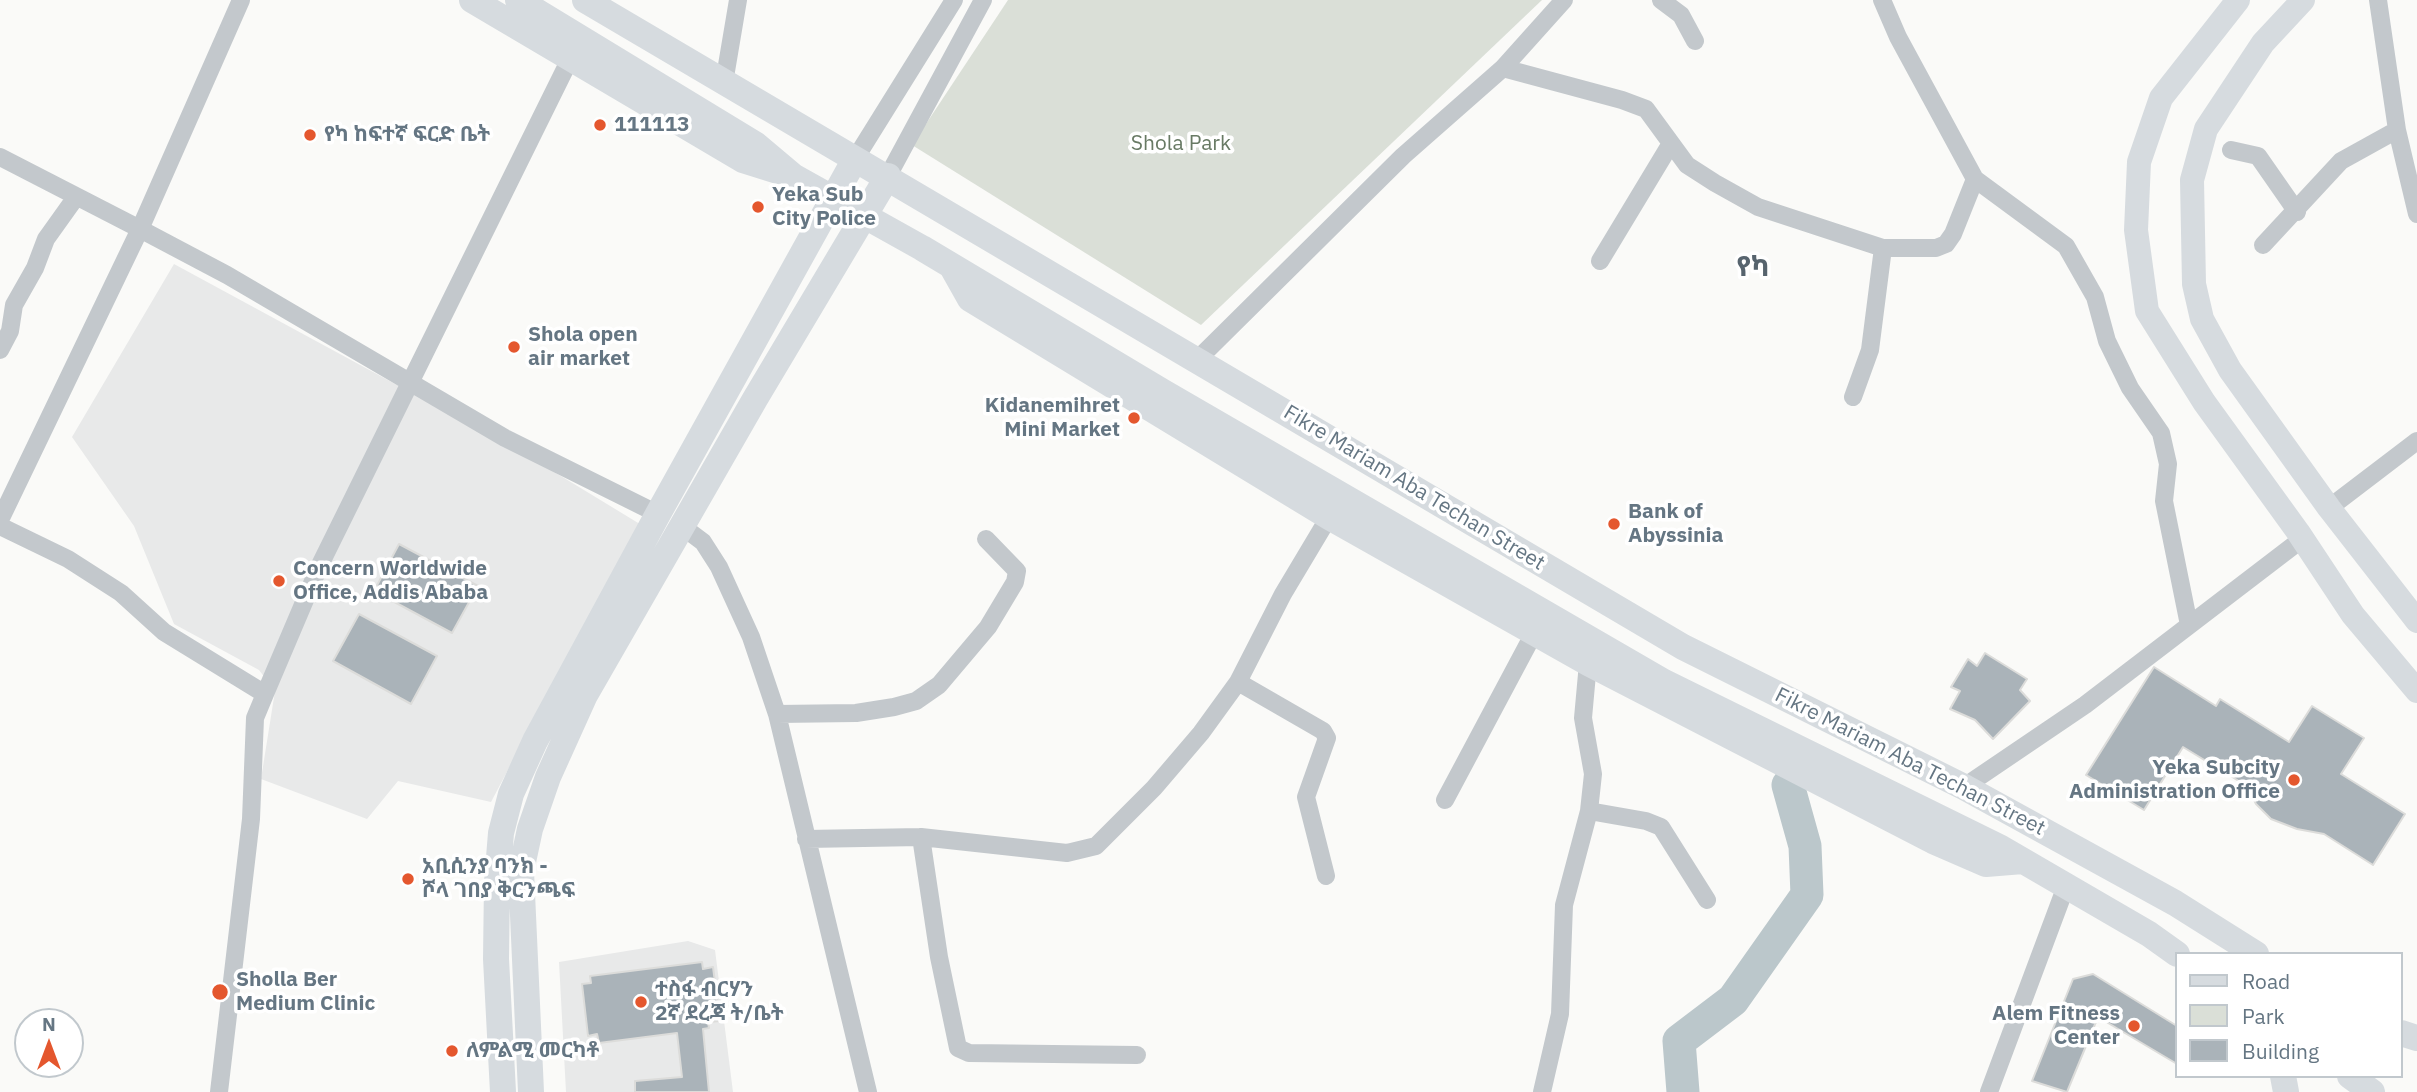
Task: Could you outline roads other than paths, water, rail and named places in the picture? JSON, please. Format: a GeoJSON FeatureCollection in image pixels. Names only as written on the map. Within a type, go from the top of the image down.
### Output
{"type":"FeatureCollection","features":[{"type":"Feature","properties":{"kind":"main road"},"geometry":{"type":"LineString","coordinates":[[472,0],[743,160],[793,176]]}},
{"type":"Feature","properties":{"kind":"main road","name":"Fikre Mariam Aba Techan Street"},"geometry":{"type":"LineString","coordinates":[[519,0],[755,144],[793,176],[1664,682],[2023,861],[2149,934],[2176,953]]}},
{"type":"Feature","properties":{"kind":"main road","name":"Fikre Mariam Aba Techan Street"},"geometry":{"type":"LineString","coordinates":[[585,0],[888,176],[1683,647],[1964,787],[2175,902],[2253,952]]}},
{"type":"Feature","properties":{"kind":"main road"},"geometry":{"type":"LineString","coordinates":[[2238,0],[2161,98],[2139,162],[2136,230],[2147,311],[2204,402],[2353,615],[2417,691]]}},
{"type":"Feature","properties":{"kind":"main road"},"geometry":{"type":"LineString","coordinates":[[2303,0],[2263,43],[2206,129],[2192,180],[2192,256],[2202,319],[2231,370],[2329,508],[2417,621]]}},
{"type":"Feature","properties":{"kind":"main road"},"geometry":{"type":"LineString","coordinates":[[503,1092],[496,959],[497,883],[501,833],[511,793],[535,741],[657,514],[855,159]]}},
{"type":"Feature","properties":{"kind":"main road"},"geometry":{"type":"LineString","coordinates":[[531,1092],[521,871],[530,829],[548,777],[585,695],[888,176]]}},
{"type":"Feature","properties":{"kind":"main road"},"geometry":{"type":"LineString","coordinates":[[951,266],[970,299],[1329,517],[1588,663],[1924,836],[1986,864],[2023,861]]}},
{"type":"Feature","properties":{"kind":"main road"},"geometry":{"type":"LineString","coordinates":[[1664,682],[1683,647]]}},
{"type":"Feature","properties":{"kind":"main road"},"geometry":{"type":"LineString","coordinates":[[2149,934],[2175,902]]}},
{"type":"Feature","properties":{"kind":"main road"},"geometry":{"type":"LineString","coordinates":[[502,1051],[529,1048]]}},
{"type":"Feature","properties":{"kind":"main road"},"geometry":{"type":"LineString","coordinates":[[2353,1078],[2372,1092]]}},
{"type":"Feature","properties":{"kind":"street"},"geometry":{"type":"LineString","coordinates":[[0,520],[140,229],[241,0]]}},
{"type":"Feature","properties":{"kind":"street"},"geometry":{"type":"LineString","coordinates":[[724,83],[738,0]]}},
{"type":"Feature","properties":{"kind":"street"},"geometry":{"type":"LineString","coordinates":[[855,159],[954,0]]}},
{"type":"Feature","properties":{"kind":"street"},"geometry":{"type":"LineString","coordinates":[[888,176],[983,0]]}},
{"type":"Feature","properties":{"kind":"street"},"geometry":{"type":"LineString","coordinates":[[1197,360],[1403,156],[1503,68],[1564,0]]}},
{"type":"Feature","properties":{"kind":"street"},"geometry":{"type":"LineString","coordinates":[[1661,0],[1681,15],[1695,41]]}},
{"type":"Feature","properties":{"kind":"street"},"geometry":{"type":"LineString","coordinates":[[1882,0],[1898,37],[1975,179],[2066,246],[2095,297],[2107,341],[2130,388],[2161,433],[2168,464],[2164,501],[2189,625]]}},
{"type":"Feature","properties":{"kind":"street"},"geometry":{"type":"LineString","coordinates":[[2378,0],[2397,130],[2417,214]]}},
{"type":"Feature","properties":{"kind":"street"},"geometry":{"type":"LineString","coordinates":[[219,1092],[251,818],[255,718],[319,567],[412,384],[494,210],[570,59]]}},
{"type":"Feature","properties":{"kind":"street"},"geometry":{"type":"LineString","coordinates":[[1503,68],[1613,97],[1646,109],[1670,145],[1687,164],[1758,207],[1883,248],[1936,248],[1946,244],[1954,234],[1975,179]]}},
{"type":"Feature","properties":{"kind":"street"},"geometry":{"type":"LineString","coordinates":[[2263,245],[2297,212],[2341,162],[2397,130]]}},
{"type":"Feature","properties":{"kind":"street"},"geometry":{"type":"LineString","coordinates":[[1600,261],[1670,145]]}},
{"type":"Feature","properties":{"kind":"street"},"geometry":{"type":"LineString","coordinates":[[2231,150],[2258,156],[2297,212]]}},
{"type":"Feature","properties":{"kind":"street"},"geometry":{"type":"LineString","coordinates":[[0,157],[227,275],[515,444],[657,514]]}},
{"type":"Feature","properties":{"kind":"street"},"geometry":{"type":"LineString","coordinates":[[0,350],[10,331],[15,305],[46,239],[76,197]]}},
{"type":"Feature","properties":{"kind":"street"},"geometry":{"type":"LineString","coordinates":[[1853,397],[1870,350],[1883,248]]}},
{"type":"Feature","properties":{"kind":"street"},"geometry":{"type":"LineString","coordinates":[[2329,508],[2417,441]]}},
{"type":"Feature","properties":{"kind":"street"},"geometry":{"type":"LineString","coordinates":[[806,839],[921,837],[1068,853],[1096,846],[1154,788],[1201,733],[1238,682],[1283,594],[1329,517]]}},
{"type":"Feature","properties":{"kind":"street"},"geometry":{"type":"LineString","coordinates":[[0,526],[68,559],[121,593],[164,632],[265,694]]}},
{"type":"Feature","properties":{"kind":"street"},"geometry":{"type":"LineString","coordinates":[[683,527],[703,542],[719,567],[751,637],[777,714],[868,1092]]}},
{"type":"Feature","properties":{"kind":"street"},"geometry":{"type":"LineString","coordinates":[[777,714],[856,713],[894,707],[916,701],[939,685],[988,627],[1015,582],[1017,571],[986,539]]}},
{"type":"Feature","properties":{"kind":"street"},"geometry":{"type":"LineString","coordinates":[[1964,787],[2085,705],[2302,539]]}},
{"type":"Feature","properties":{"kind":"street"},"geometry":{"type":"LineString","coordinates":[[1445,800],[1534,633]]}},
{"type":"Feature","properties":{"kind":"street"},"geometry":{"type":"LineString","coordinates":[[1542,1092],[1560,1014],[1564,905],[1589,811],[1593,774],[1583,718],[1588,663]]}},
{"type":"Feature","properties":{"kind":"street"},"geometry":{"type":"LineString","coordinates":[[1238,682],[1323,731],[1327,738],[1306,797],[1326,876]]}},
{"type":"Feature","properties":{"kind":"street"},"geometry":{"type":"LineString","coordinates":[[1589,811],[1646,821],[1661,827],[1707,900]]}},
{"type":"Feature","properties":{"kind":"street"},"geometry":{"type":"LineString","coordinates":[[921,837],[939,957],[958,1048],[969,1053],[1137,1055]]}},
{"type":"Feature","properties":{"kind":"street"},"geometry":{"type":"LineString","coordinates":[[1994,1090],[2066,886]]}},
{"type":"Feature","properties":{"kind":"waterway"},"geometry":{"type":"LineString","coordinates":[[1683,1092],[1679,1041],[1733,1000],[1807,895],[1805,846],[1788,785]]}},
{"type":"Feature","properties":{"kind":"place","name":"111113"},"geometry":{"type":"Point","coordinates":[600,125]}},
{"type":"Feature","properties":{"kind":"place","name":"የካ ከፍተኛ ፍርድ ቤት"},"geometry":{"type":"Point","coordinates":[310,135]}},
{"type":"Feature","properties":{"kind":"place","name":"Yeka Sub City Police"},"geometry":{"type":"Point","coordinates":[758,207]}},
{"type":"Feature","properties":{"kind":"place","name":"Shola open air market"},"geometry":{"type":"Point","coordinates":[514,347]}},
{"type":"Feature","properties":{"kind":"place","name":"Kidanemihret Mini Market"},"geometry":{"type":"Point","coordinates":[1134,418]}},
{"type":"Feature","properties":{"kind":"place","name":"Bank of Abyssinia"},"geometry":{"type":"Point","coordinates":[1614,524]}},
{"type":"Feature","properties":{"kind":"place","name":"Concern Worldwide Office, Addis Ababa"},"geometry":{"type":"Point","coordinates":[279,581]}},
{"type":"Feature","properties":{"kind":"place","name":"Yeka Subcity Administration Office"},"geometry":{"type":"Point","coordinates":[2294,780]}},
{"type":"Feature","properties":{"kind":"place","name":"አቢሲንያ ባንክ - ሾላ ገበያ ቅርንጫፍ"},"geometry":{"type":"Point","coordinates":[408,879]}},
{"type":"Feature","properties":{"kind":"place","name":"Sholla Ber Medium Clinic"},"geometry":{"type":"Point","coordinates":[220,992]}},
{"type":"Feature","properties":{"kind":"place","name":"ተስፋ ብርሃን 2ኛ ደረጃ ት/ቤት"},"geometry":{"type":"Point","coordinates":[641,1002]}},
{"type":"Feature","properties":{"kind":"place","name":"Alem Fitness Center"},"geometry":{"type":"Point","coordinates":[2134,1026]}},
{"type":"Feature","properties":{"kind":"place","name":"ለምልሚ መርካቶ"},"geometry":{"type":"Point","coordinates":[452,1051]}},
{"type":"Feature","properties":{"kind":"district","name":"የካ"},"geometry":{"type":"Point","coordinates":[1753,268]}},
{"type":"Feature","properties":{"kind":"park label","name":"Shola Park"},"geometry":{"type":"Point","coordinates":[1181,144]}}]}
